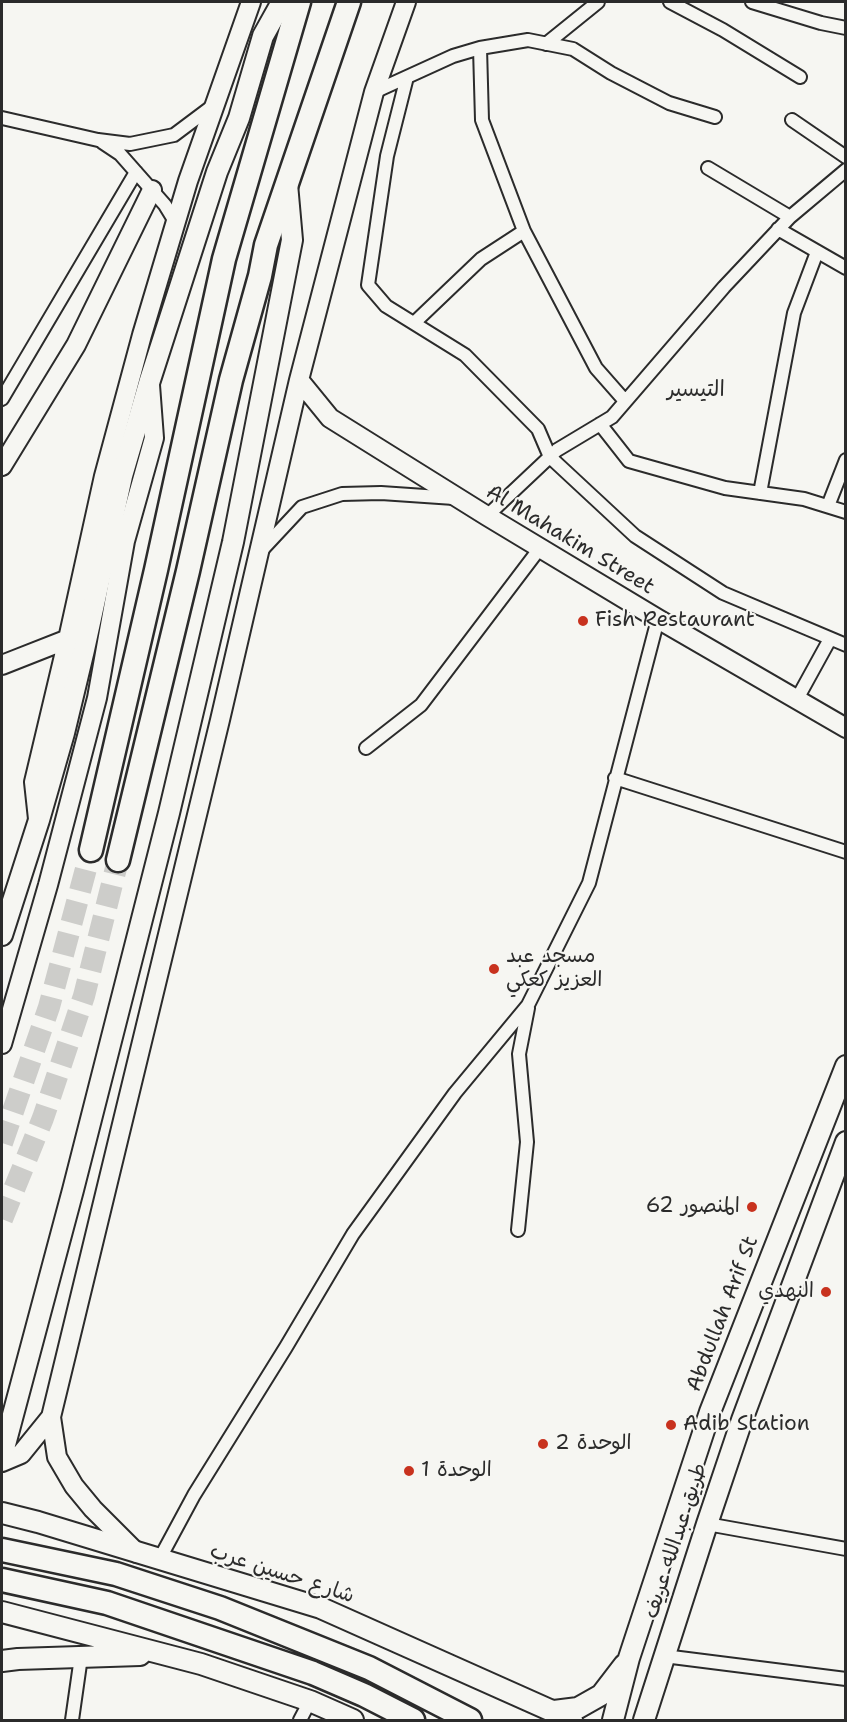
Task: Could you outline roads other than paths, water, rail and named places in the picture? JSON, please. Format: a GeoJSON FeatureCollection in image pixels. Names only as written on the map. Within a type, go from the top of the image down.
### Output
{"type":"FeatureCollection","features":[{"type":"Feature","properties":{"kind":"highway"},"geometry":{"type":"LineString","coordinates":[[91,850],[156,570],[224,259],[298,2]]}},
{"type":"Feature","properties":{"kind":"highway"},"geometry":{"type":"LineString","coordinates":[[118,860],[188,572],[231,380],[260,276],[266,245],[349,2]]}},
{"type":"Feature","properties":{"kind":"highway"},"geometry":{"type":"LineString","coordinates":[[2,1550],[116,1574],[220,1608],[369,1668],[470,1720]]}},
{"type":"Feature","properties":{"kind":"highway"},"geometry":{"type":"LineString","coordinates":[[2,1580],[107,1603],[313,1673],[413,1720]]}},
{"type":"Feature","properties":{"kind":"main road"},"geometry":{"type":"LineString","coordinates":[[2,935],[64,733],[122,476],[150,380],[217,172],[239,118],[263,36],[282,2]]}},
{"type":"Feature","properties":{"kind":"main road"},"geometry":{"type":"LineString","coordinates":[[2,1456],[76,1179],[166,824],[233,542],[292,240],[287,184]]}},
{"type":"Feature","properties":{"kind":"main road","name":"Abdullah Arif St"},"geometry":{"type":"LineString","coordinates":[[613,1720],[629,1658],[710,1412],[846,1066]]}},
{"type":"Feature","properties":{"kind":"main road","name":"طريق عبدالله عريف"},"geometry":{"type":"LineString","coordinates":[[644,1720],[742,1420],[846,1142]]}},
{"type":"Feature","properties":{"kind":"main road","name":"شارع حسين عرب"},"geometry":{"type":"LineString","coordinates":[[2,1513],[321,1608],[554,1716],[572,1720]]}},
{"type":"Feature","properties":{"kind":"main road"},"geometry":{"type":"LineString","coordinates":[[2,1612],[201,1664],[310,1701],[353,1720]]}},
{"type":"Feature","properties":{"kind":"main road"},"geometry":{"type":"LineString","coordinates":[[2,1661],[164,1654]]}},
{"type":"Feature","properties":{"kind":"main road"},"geometry":{"type":"LineString","coordinates":[[554,1716],[578,1708],[601,1695],[629,1658]]}},
{"type":"Feature","properties":{"kind":"street"},"geometry":{"type":"LineString","coordinates":[[39,820],[34,782],[104,476],[142,335],[176,223],[250,2]]}},
{"type":"Feature","properties":{"kind":"street"},"geometry":{"type":"LineString","coordinates":[[137,1553],[93,1509],[74,1486],[57,1457],[51,1417],[151,1008],[299,380],[374,92],[406,2]]}},
{"type":"Feature","properties":{"kind":"street"},"geometry":{"type":"LineString","coordinates":[[546,44],[598,2]]}},
{"type":"Feature","properties":{"kind":"street"},"geometry":{"type":"LineString","coordinates":[[670,2],[723,30],[800,77]]}},
{"type":"Feature","properties":{"kind":"street"},"geometry":{"type":"LineString","coordinates":[[752,2],[821,23],[846,28]]}},
{"type":"Feature","properties":{"kind":"street"},"geometry":{"type":"LineString","coordinates":[[374,92],[453,56],[480,48],[528,40],[573,49],[611,73],[669,103],[715,117]]}},
{"type":"Feature","properties":{"kind":"street"},"geometry":{"type":"LineString","coordinates":[[480,48],[482,120],[524,231],[596,368],[625,401]]}},
{"type":"Feature","properties":{"kind":"street"},"geometry":{"type":"LineString","coordinates":[[406,77],[387,156],[368,285],[386,306],[465,355],[538,429],[550,457],[635,536],[723,593],[846,645]]}},
{"type":"Feature","properties":{"kind":"street"},"geometry":{"type":"LineString","coordinates":[[2,118],[98,140],[130,144],[174,135],[214,105]]}},
{"type":"Feature","properties":{"kind":"street"},"geometry":{"type":"LineString","coordinates":[[792,120],[846,157]]}},
{"type":"Feature","properties":{"kind":"street"},"geometry":{"type":"LineString","coordinates":[[98,140],[120,154],[165,204],[176,223]]}},
{"type":"Feature","properties":{"kind":"street"},"geometry":{"type":"LineString","coordinates":[[708,168],[790,217]]}},
{"type":"Feature","properties":{"kind":"street"},"geometry":{"type":"LineString","coordinates":[[487,516],[557,450],[612,417],[724,287],[790,217],[846,170]]}},
{"type":"Feature","properties":{"kind":"street"},"geometry":{"type":"LineString","coordinates":[[2,399],[136,172]]}},
{"type":"Feature","properties":{"kind":"street"},"geometry":{"type":"LineString","coordinates":[[2,466],[76,345],[152,190]]}},
{"type":"Feature","properties":{"kind":"street"},"geometry":{"type":"LineString","coordinates":[[778,230],[846,268]]}},
{"type":"Feature","properties":{"kind":"street"},"geometry":{"type":"LineString","coordinates":[[414,323],[480,259],[524,231]]}},
{"type":"Feature","properties":{"kind":"street"},"geometry":{"type":"LineString","coordinates":[[760,493],[794,313],[817,252]]}},
{"type":"Feature","properties":{"kind":"street"},"geometry":{"type":"LineString","coordinates":[[2,1044],[48,885],[97,698],[125,541],[154,438],[150,380]]}},
{"type":"Feature","properties":{"kind":"street","name":"Al Mahakim Street"},"geometry":{"type":"LineString","coordinates":[[299,380],[330,418],[458,499],[846,728]]}},
{"type":"Feature","properties":{"kind":"street"},"geometry":{"type":"LineString","coordinates":[[600,424],[629,461],[725,488],[804,499],[846,512]]}},
{"type":"Feature","properties":{"kind":"street"},"geometry":{"type":"LineString","coordinates":[[828,506],[846,460]]}},
{"type":"Feature","properties":{"kind":"street"},"geometry":{"type":"LineString","coordinates":[[259,553],[302,507],[342,494],[381,493],[458,499]]}},
{"type":"Feature","properties":{"kind":"street"},"geometry":{"type":"LineString","coordinates":[[366,748],[421,705],[540,548]]}},
{"type":"Feature","properties":{"kind":"street"},"geometry":{"type":"LineString","coordinates":[[159,1560],[194,1495],[353,1234],[455,1093],[528,1005],[590,883],[615,778],[658,619]]}},
{"type":"Feature","properties":{"kind":"street"},"geometry":{"type":"LineString","coordinates":[[2,665],[68,639]]}},
{"type":"Feature","properties":{"kind":"street"},"geometry":{"type":"LineString","coordinates":[[797,699],[830,639]]}},
{"type":"Feature","properties":{"kind":"street"},"geometry":{"type":"LineString","coordinates":[[615,778],[846,852]]}},
{"type":"Feature","properties":{"kind":"street"},"geometry":{"type":"LineString","coordinates":[[518,1230],[527,1142],[519,1054],[528,1005]]}},
{"type":"Feature","properties":{"kind":"street"},"geometry":{"type":"LineString","coordinates":[[2,1462],[21,1454],[51,1417]]}},
{"type":"Feature","properties":{"kind":"street"},"geometry":{"type":"LineString","coordinates":[[707,1524],[846,1549]]}},
{"type":"Feature","properties":{"kind":"street"},"geometry":{"type":"LineString","coordinates":[[664,1656],[846,1679]]}},
{"type":"Feature","properties":{"kind":"street"},"geometry":{"type":"LineString","coordinates":[[72,1720],[81,1657]]}},
{"type":"Feature","properties":{"kind":"street"},"geometry":{"type":"LineString","coordinates":[[300,1720],[310,1701]]}},
{"type":"Feature","properties":{"kind":"tunnel"},"geometry":{"type":"LineString","coordinates":[[2,1143],[49,1007],[91,850]]}},
{"type":"Feature","properties":{"kind":"tunnel"},"geometry":{"type":"LineString","coordinates":[[2,1219],[43,1118],[84,996],[118,860]]}},
{"type":"Feature","properties":{"kind":"place","name":"Fish Restaurant"},"geometry":{"type":"Point","coordinates":[583,621]}},
{"type":"Feature","properties":{"kind":"place","name":"مسجد عبد العزيز كعكي"},"geometry":{"type":"Point","coordinates":[494,969]}},
{"type":"Feature","properties":{"kind":"place","name":"المنصور 62"},"geometry":{"type":"Point","coordinates":[752,1207]}},
{"type":"Feature","properties":{"kind":"place","name":"النهدي"},"geometry":{"type":"Point","coordinates":[826,1292]}},
{"type":"Feature","properties":{"kind":"place","name":"Adib Station"},"geometry":{"type":"Point","coordinates":[671,1425]}},
{"type":"Feature","properties":{"kind":"place","name":"الوحدة 2"},"geometry":{"type":"Point","coordinates":[543,1444]}},
{"type":"Feature","properties":{"kind":"place","name":"الوحدة 1"},"geometry":{"type":"Point","coordinates":[409,1471]}},
{"type":"Feature","properties":{"kind":"district","name":"التيسير"},"geometry":{"type":"Point","coordinates":[696,390]}}]}
